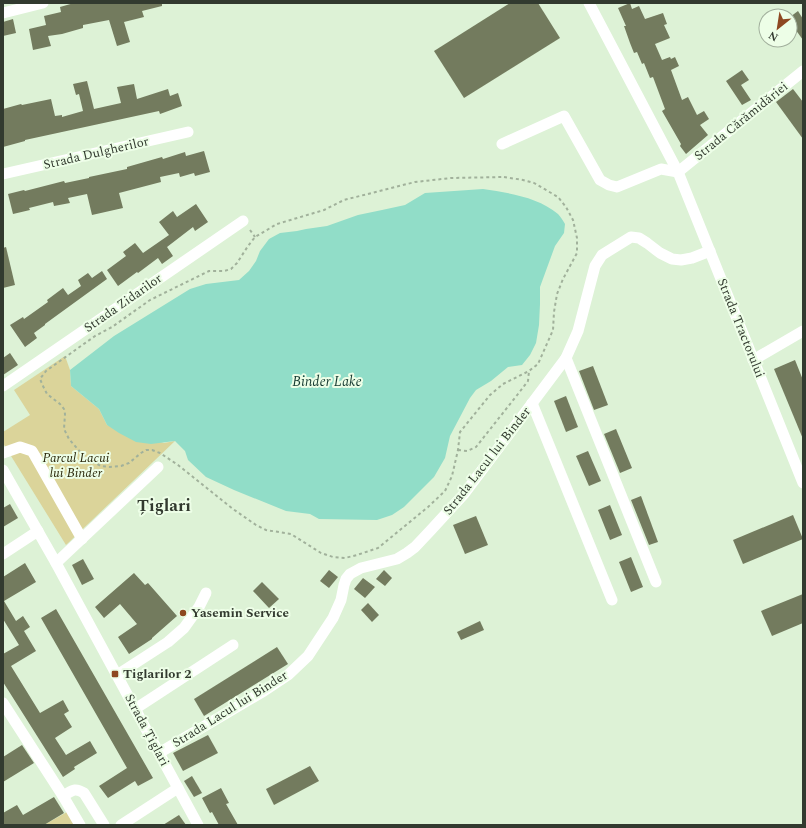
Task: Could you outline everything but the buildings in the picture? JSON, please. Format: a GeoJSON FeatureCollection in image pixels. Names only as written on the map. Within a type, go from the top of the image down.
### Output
{"type":"FeatureCollection","features":[{"type":"Feature","properties":{"kind":"street"},"geometry":{"type":"LineString","coordinates":[[3,13],[43,3]]}},
{"type":"Feature","properties":{"kind":"street","name":"Strada Tractorului"},"geometry":{"type":"LineString","coordinates":[[589,3],[678,172],[754,360],[801,471],[803,483]]}},
{"type":"Feature","properties":{"kind":"street","name":"Strada Cărămidăriei"},"geometry":{"type":"LineString","coordinates":[[678,172],[803,71]]}},
{"type":"Feature","properties":{"kind":"street"},"geometry":{"type":"LineString","coordinates":[[502,144],[564,116],[600,180],[609,185],[617,187],[661,169],[678,172]]}},
{"type":"Feature","properties":{"kind":"street","name":"Strada Dulgherilor"},"geometry":{"type":"LineString","coordinates":[[3,174],[188,132]]}},
{"type":"Feature","properties":{"kind":"street","name":"Strada Zidarilor"},"geometry":{"type":"LineString","coordinates":[[3,386],[243,221]]}},
{"type":"Feature","properties":{"kind":"street","name":"Strada Lacul lui Binder"},"geometry":{"type":"LineString","coordinates":[[159,753],[264,691],[288,675],[308,656],[333,618],[341,600],[346,579],[350,574],[361,568],[396,559],[407,553],[415,547],[464,494],[566,358],[578,331],[595,266],[602,255],[631,237],[639,238],[660,253],[672,259],[681,260],[692,258],[710,251]]}},
{"type":"Feature","properties":{"kind":"street"},"geometry":{"type":"LineString","coordinates":[[754,360],[803,331]]}},
{"type":"Feature","properties":{"kind":"street"},"geometry":{"type":"LineString","coordinates":[[566,358],[656,582]]}},
{"type":"Feature","properties":{"kind":"street"},"geometry":{"type":"LineString","coordinates":[[532,404],[612,600]]}},
{"type":"Feature","properties":{"kind":"street"},"geometry":{"type":"LineString","coordinates":[[3,453],[20,447],[32,451],[82,539]]}},
{"type":"Feature","properties":{"kind":"street"},"geometry":{"type":"LineString","coordinates":[[56,563],[158,467]]}},
{"type":"Feature","properties":{"kind":"street","name":"Strada Țiglari"},"geometry":{"type":"LineString","coordinates":[[3,470],[56,563],[198,825]]}},
{"type":"Feature","properties":{"kind":"street"},"geometry":{"type":"LineString","coordinates":[[3,554],[38,531]]}},
{"type":"Feature","properties":{"kind":"street"},"geometry":{"type":"LineString","coordinates":[[117,675],[168,642],[184,628],[200,607],[206,593]]}},
{"type":"Feature","properties":{"kind":"street"},"geometry":{"type":"LineString","coordinates":[[135,709],[233,646]]}},
{"type":"Feature","properties":{"kind":"street"},"geometry":{"type":"LineString","coordinates":[[3,702],[80,825]]}},
{"type":"Feature","properties":{"kind":"street"},"geometry":{"type":"LineString","coordinates":[[121,825],[178,788]]}},
{"type":"Feature","properties":{"kind":"street"},"geometry":{"type":"LineString","coordinates":[[63,796],[74,790],[79,790],[84,794],[104,825]]}},
{"type":"Feature","properties":{"kind":"path"},"geometry":{"type":"LineString","coordinates":[[489,177],[504,177],[523,180],[534,183],[558,197],[566,207],[574,220],[577,238],[577,253],[557,294],[552,330],[538,364],[529,371],[504,384],[490,395],[460,432],[458,450],[452,476],[444,491],[428,507],[378,548],[345,558],[333,557],[321,553],[291,534],[266,530],[256,525],[233,509],[178,465],[152,450],[146,450],[140,453],[129,463],[121,466],[101,466],[91,461],[82,454],[69,439],[64,429],[64,408],[47,394],[40,379],[46,371],[95,336],[112,327],[150,300],[209,271],[224,271],[231,269],[255,237],[277,224],[324,210],[344,200],[415,182],[451,178],[489,177]]}},
{"type":"Feature","properties":{"kind":"path"},"geometry":{"type":"LineString","coordinates":[[458,450],[467,451],[476,447],[528,381],[529,371]]}},
{"type":"Feature","properties":{"kind":"green space","name":"Parcul Lacui lui Binder"},"geometry":{"type":"Polygon","coordinates":[[[65,356],[70,370],[71,386],[99,409],[107,425],[164,443],[175,441],[66,545],[3,443],[3,432],[30,415],[14,390],[65,356]]]}},
{"type":"Feature","properties":{"kind":"green space"},"geometry":{"type":"Polygon","coordinates":[[[67,812],[75,825],[44,825],[67,812]]]}},
{"type":"Feature","properties":{"kind":"water","name":"Binder Lake"},"geometry":{"type":"Polygon","coordinates":[[[483,189],[503,192],[542,203],[558,214],[565,224],[564,233],[555,246],[540,287],[539,325],[536,343],[530,355],[522,365],[508,367],[491,381],[476,390],[470,398],[450,436],[445,458],[434,477],[404,507],[392,515],[377,520],[319,519],[310,514],[286,511],[206,477],[188,460],[185,451],[175,441],[151,444],[136,442],[119,433],[107,425],[99,409],[71,386],[70,370],[114,336],[190,289],[206,284],[239,280],[249,271],[256,261],[260,251],[269,239],[280,233],[327,226],[358,215],[405,205],[425,193],[483,189]]]}},
{"type":"Feature","properties":{"kind":"place","name":"Yasemin Service"},"geometry":{"type":"Point","coordinates":[183,613]}},
{"type":"Feature","properties":{"kind":"place","name":"Tiglarilor 2"},"geometry":{"type":"Point","coordinates":[115,674]}},
{"type":"Feature","properties":{"kind":"district","name":"Țiglari"},"geometry":{"type":"Point","coordinates":[164,506]}}]}
